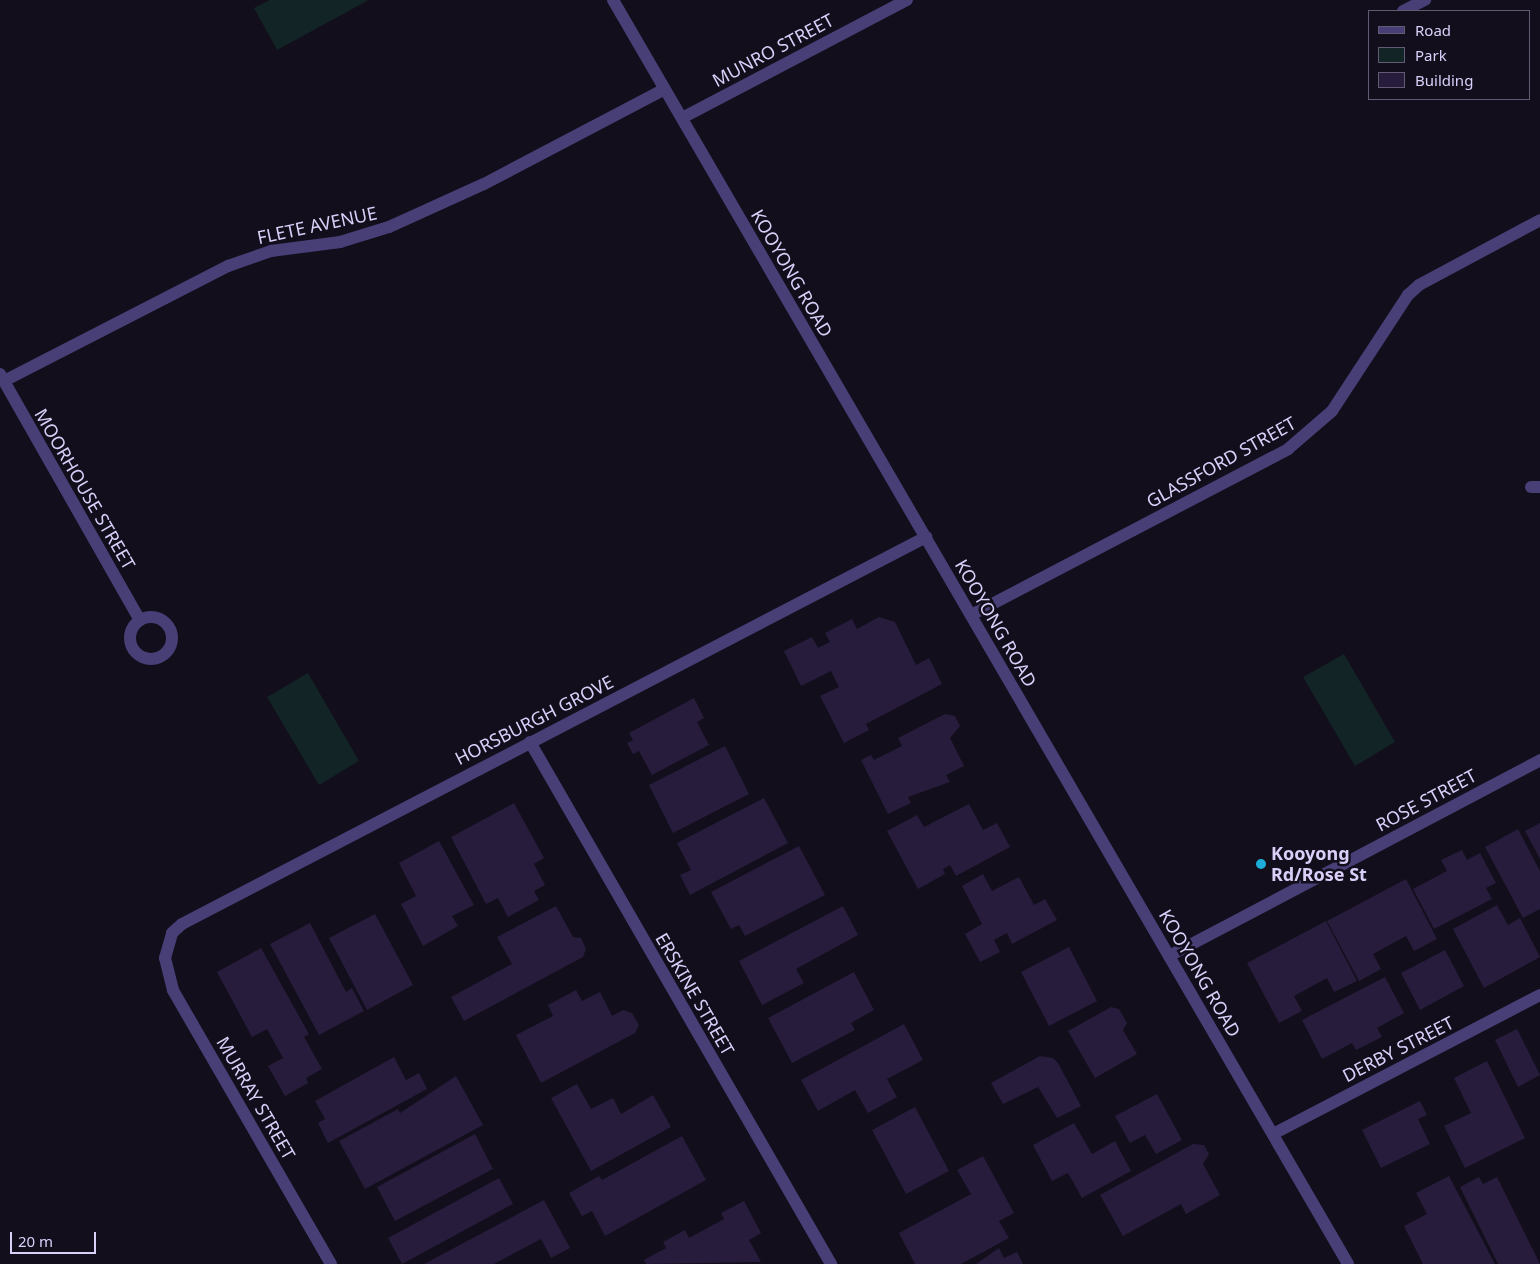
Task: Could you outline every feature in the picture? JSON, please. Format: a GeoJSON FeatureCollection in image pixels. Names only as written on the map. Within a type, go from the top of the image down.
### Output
{"type":"FeatureCollection","features":[{"type":"Feature","properties":{"kind":"street","name":"KOOYONG ROAD"},"geometry":{"type":"LineString","coordinates":[[613,0],[1348,1264]]}},
{"type":"Feature","properties":{"kind":"street"},"geometry":{"type":"LineString","coordinates":[[1405,10],[1425,0]]}},
{"type":"Feature","properties":{"kind":"street","name":"MUNRO STREET"},"geometry":{"type":"LineString","coordinates":[[682,118],[902,1]]}},
{"type":"Feature","properties":{"kind":"street","name":"FLETE AVENUE"},"geometry":{"type":"LineString","coordinates":[[2,378],[228,266],[271,251],[340,242],[389,228],[484,184],[665,89]]}},
{"type":"Feature","properties":{"kind":"street","name":"GLASSFORD STREET"},"geometry":{"type":"LineString","coordinates":[[971,615],[1288,448],[1332,411],[1408,295],[1419,285],[1540,220]]}},
{"type":"Feature","properties":{"kind":"street","name":"MOORHOUSE STREET"},"geometry":{"type":"LineString","coordinates":[[2,378],[140,620]]}},
{"type":"Feature","properties":{"kind":"street","name":"HORSBURGH GROVE"},"geometry":{"type":"LineString","coordinates":[[166,945],[182,924],[926,537]]}},
{"type":"Feature","properties":{"kind":"street","name":"ERSKINE STREET"},"geometry":{"type":"LineString","coordinates":[[530,742],[831,1264]]}},
{"type":"Feature","properties":{"kind":"street","name":"ROSE STREET"},"geometry":{"type":"LineString","coordinates":[[1169,956],[1540,760]]}},
{"type":"Feature","properties":{"kind":"street","name":"MURRAY STREET"},"geometry":{"type":"LineString","coordinates":[[166,945],[167,974],[173,990],[331,1264]]}},
{"type":"Feature","properties":{"kind":"street","name":"DERBY STREET"},"geometry":{"type":"LineString","coordinates":[[1273,1134],[1540,995]]}},
{"type":"Feature","properties":{"kind":"green space"},"geometry":{"type":"Polygon","coordinates":[[[270,0],[367,1],[277,50],[254,8],[270,0]]]}},
{"type":"Feature","properties":{"kind":"green space"},"geometry":{"type":"Polygon","coordinates":[[[1344,654],[1395,742],[1355,766],[1303,677],[1344,654]]]}},
{"type":"Feature","properties":{"kind":"green space"},"geometry":{"type":"Polygon","coordinates":[[[308,673],[359,761],[319,785],[267,697],[308,673]]]}},
{"type":"Feature","properties":{"kind":"building"},"geometry":{"type":"Polygon","coordinates":[[[879,617],[895,622],[916,665],[929,658],[942,684],[866,724],[869,730],[844,743],[820,696],[839,687],[831,671],[801,686],[784,651],[812,637],[818,648],[830,642],[825,633],[852,619],[857,629],[879,617]]]}},
{"type":"Feature","properties":{"kind":"building"},"geometry":{"type":"Polygon","coordinates":[[[694,698],[704,718],[697,722],[709,745],[652,775],[639,751],[633,754],[627,743],[633,740],[629,733],[694,698]]]}},
{"type":"Feature","properties":{"kind":"building"},"geometry":{"type":"Polygon","coordinates":[[[945,714],[955,716],[960,726],[950,738],[964,766],[946,775],[950,782],[908,797],[911,803],[888,814],[861,760],[871,755],[874,760],[902,746],[898,738],[945,714]]]}},
{"type":"Feature","properties":{"kind":"building"},"geometry":{"type":"Polygon","coordinates":[[[725,746],[749,794],[673,833],[649,785],[725,746]]]}},
{"type":"Feature","properties":{"kind":"building"},"geometry":{"type":"Polygon","coordinates":[[[764,798],[788,843],[690,895],[680,875],[691,870],[677,843],[764,798]]]}},
{"type":"Feature","properties":{"kind":"building"},"geometry":{"type":"Polygon","coordinates":[[[514,803],[544,858],[534,864],[545,885],[534,891],[539,900],[508,917],[498,898],[486,904],[451,837],[514,803]]]}},
{"type":"Feature","properties":{"kind":"building"},"geometry":{"type":"Polygon","coordinates":[[[969,804],[983,830],[997,823],[1010,847],[956,876],[950,865],[943,869],[945,874],[918,889],[887,831],[917,815],[924,827],[969,804]]]}},
{"type":"Feature","properties":{"kind":"building"},"geometry":{"type":"Polygon","coordinates":[[[1540,823],[1540,859],[1525,831],[1540,823]]]}},
{"type":"Feature","properties":{"kind":"building"},"geometry":{"type":"Polygon","coordinates":[[[1518,829],[1540,871],[1540,909],[1523,918],[1485,847],[1518,829]]]}},
{"type":"Feature","properties":{"kind":"building"},"geometry":{"type":"Polygon","coordinates":[[[439,841],[474,905],[452,916],[458,926],[423,946],[401,904],[416,896],[399,863],[439,841]]]}},
{"type":"Feature","properties":{"kind":"building"},"geometry":{"type":"Polygon","coordinates":[[[799,846],[825,895],[745,936],[739,925],[731,929],[711,892],[799,846]]]}},
{"type":"Feature","properties":{"kind":"building"},"geometry":{"type":"Polygon","coordinates":[[[1462,850],[1467,860],[1480,853],[1496,883],[1486,888],[1492,899],[1434,929],[1413,889],[1447,871],[1441,860],[1462,850]]]}},
{"type":"Feature","properties":{"kind":"building"},"geometry":{"type":"Polygon","coordinates":[[[983,874],[992,891],[1019,877],[1034,905],[1045,899],[1057,920],[1012,944],[1007,933],[994,940],[1000,952],[980,962],[965,934],[982,924],[962,886],[983,874]]]}},
{"type":"Feature","properties":{"kind":"building"},"geometry":{"type":"Polygon","coordinates":[[[1406,879],[1437,939],[1414,951],[1406,936],[1373,954],[1381,969],[1359,981],[1327,921],[1406,879]]]}},
{"type":"Feature","properties":{"kind":"building"},"geometry":{"type":"Polygon","coordinates":[[[1497,905],[1508,925],[1520,918],[1540,957],[1484,988],[1453,929],[1497,905]]]}},
{"type":"Feature","properties":{"kind":"building"},"geometry":{"type":"Polygon","coordinates":[[[556,906],[573,937],[581,938],[586,949],[583,957],[464,1021],[451,997],[512,964],[497,937],[556,906]]]}},
{"type":"Feature","properties":{"kind":"building"},"geometry":{"type":"Polygon","coordinates":[[[843,906],[858,935],[796,969],[804,983],[762,1005],[739,961],[843,906]]]}},
{"type":"Feature","properties":{"kind":"building"},"geometry":{"type":"Polygon","coordinates":[[[375,914],[413,985],[367,1010],[329,938],[375,914]]]}},
{"type":"Feature","properties":{"kind":"building"},"geometry":{"type":"Polygon","coordinates":[[[1326,921],[1357,981],[1334,992],[1327,978],[1294,996],[1302,1011],[1279,1023],[1247,963],[1326,921]]]}},
{"type":"Feature","properties":{"kind":"building"},"geometry":{"type":"Polygon","coordinates":[[[310,923],[346,992],[352,988],[364,1011],[319,1035],[270,944],[310,923]]]}},
{"type":"Feature","properties":{"kind":"building"},"geometry":{"type":"Polygon","coordinates":[[[1069,947],[1097,1001],[1049,1026],[1021,972],[1069,947]]]}},
{"type":"Feature","properties":{"kind":"building"},"geometry":{"type":"Polygon","coordinates":[[[261,948],[309,1034],[304,1037],[322,1069],[306,1078],[308,1083],[285,1096],[268,1066],[283,1058],[267,1029],[252,1037],[217,972],[261,948]]]}},
{"type":"Feature","properties":{"kind":"building"},"geometry":{"type":"Polygon","coordinates":[[[1445,950],[1464,986],[1420,1010],[1401,973],[1445,950]]]}},
{"type":"Feature","properties":{"kind":"building"},"geometry":{"type":"Polygon","coordinates":[[[854,972],[874,1010],[851,1023],[855,1030],[792,1063],[768,1018],[854,972]]]}},
{"type":"Feature","properties":{"kind":"building"},"geometry":{"type":"Polygon","coordinates":[[[1385,977],[1404,1013],[1377,1028],[1382,1037],[1356,1050],[1352,1043],[1322,1059],[1302,1020],[1385,977]]]}},
{"type":"Feature","properties":{"kind":"building"},"geometry":{"type":"Polygon","coordinates":[[[576,990],[582,1001],[600,992],[612,1016],[623,1010],[632,1013],[639,1025],[635,1033],[541,1083],[516,1035],[553,1016],[548,1005],[576,990]]]}},
{"type":"Feature","properties":{"kind":"building"},"geometry":{"type":"Polygon","coordinates":[[[1111,1007],[1119,1009],[1127,1023],[1123,1030],[1137,1054],[1095,1078],[1068,1031],[1111,1007]]]}},
{"type":"Feature","properties":{"kind":"building"},"geometry":{"type":"Polygon","coordinates":[[[904,1024],[923,1060],[887,1079],[897,1097],[868,1113],[855,1090],[818,1111],[801,1080],[904,1024]]]}},
{"type":"Feature","properties":{"kind":"building"},"geometry":{"type":"Polygon","coordinates":[[[1517,1029],[1540,1075],[1518,1087],[1495,1040],[1517,1029]]]}},
{"type":"Feature","properties":{"kind":"building"},"geometry":{"type":"Polygon","coordinates":[[[1040,1056],[1053,1058],[1058,1063],[1081,1106],[1057,1118],[1038,1087],[1003,1104],[991,1083],[1040,1056]]]}},
{"type":"Feature","properties":{"kind":"building"},"geometry":{"type":"Polygon","coordinates":[[[394,1057],[406,1080],[419,1073],[427,1089],[328,1143],[318,1123],[325,1119],[315,1101],[394,1057]]]}},
{"type":"Feature","properties":{"kind":"building"},"geometry":{"type":"Polygon","coordinates":[[[1487,1061],[1525,1138],[1465,1168],[1444,1126],[1471,1113],[1454,1078],[1487,1061]]]}},
{"type":"Feature","properties":{"kind":"building"},"geometry":{"type":"Polygon","coordinates":[[[456,1076],[483,1125],[365,1189],[339,1141],[398,1109],[400,1113],[456,1076]]]}},
{"type":"Feature","properties":{"kind":"building"},"geometry":{"type":"Polygon","coordinates":[[[577,1084],[591,1109],[613,1098],[621,1114],[653,1095],[671,1127],[591,1171],[551,1098],[577,1084]]]}},
{"type":"Feature","properties":{"kind":"building"},"geometry":{"type":"Polygon","coordinates":[[[1157,1094],[1182,1140],[1156,1154],[1145,1135],[1130,1143],[1115,1116],[1157,1094]]]}},
{"type":"Feature","properties":{"kind":"building"},"geometry":{"type":"Polygon","coordinates":[[[1420,1101],[1427,1115],[1418,1119],[1430,1144],[1381,1168],[1362,1130],[1420,1101]]]}},
{"type":"Feature","properties":{"kind":"building"},"geometry":{"type":"Polygon","coordinates":[[[915,1107],[949,1171],[906,1194],[872,1130],[915,1107]]]}},
{"type":"Feature","properties":{"kind":"building"},"geometry":{"type":"Polygon","coordinates":[[[1074,1123],[1092,1154],[1115,1141],[1131,1171],[1082,1198],[1068,1173],[1052,1181],[1033,1145],[1074,1123]]]}},
{"type":"Feature","properties":{"kind":"building"},"geometry":{"type":"Polygon","coordinates":[[[475,1134],[493,1169],[395,1221],[377,1187],[475,1134]]]}},
{"type":"Feature","properties":{"kind":"building"},"geometry":{"type":"Polygon","coordinates":[[[682,1136],[706,1180],[605,1236],[592,1211],[582,1216],[569,1193],[599,1176],[602,1180],[682,1136]]]}},
{"type":"Feature","properties":{"kind":"building"},"geometry":{"type":"Polygon","coordinates":[[[1193,1144],[1204,1145],[1209,1154],[1203,1164],[1220,1195],[1186,1214],[1181,1204],[1123,1236],[1100,1195],[1193,1144]]]}},
{"type":"Feature","properties":{"kind":"building"},"geometry":{"type":"Polygon","coordinates":[[[983,1156],[1014,1213],[999,1221],[1009,1238],[961,1264],[915,1264],[899,1233],[971,1194],[957,1170],[983,1156]]]}},
{"type":"Feature","properties":{"kind":"building"},"geometry":{"type":"Polygon","coordinates":[[[1449,1176],[1495,1264],[1423,1264],[1404,1226],[1427,1214],[1416,1193],[1449,1176]]]}},
{"type":"Feature","properties":{"kind":"building"},"geometry":{"type":"Polygon","coordinates":[[[1479,1177],[1483,1184],[1497,1177],[1540,1264],[1498,1264],[1460,1187],[1479,1177]]]}},
{"type":"Feature","properties":{"kind":"building"},"geometry":{"type":"Polygon","coordinates":[[[499,1178],[513,1204],[402,1264],[388,1238],[499,1178]]]}},
{"type":"Feature","properties":{"kind":"building"},"geometry":{"type":"Polygon","coordinates":[[[544,1200],[570,1248],[551,1258],[541,1239],[494,1264],[424,1264],[544,1200]]]}},
{"type":"Feature","properties":{"kind":"building"},"geometry":{"type":"Polygon","coordinates":[[[744,1201],[761,1233],[749,1240],[761,1262],[646,1264],[644,1260],[666,1248],[663,1242],[685,1230],[689,1238],[724,1219],[721,1213],[744,1201]]]}},
{"type":"Feature","properties":{"kind":"building"},"geometry":{"type":"Polygon","coordinates":[[[999,1248],[1004,1258],[1017,1252],[1023,1264],[976,1264],[999,1248]]]}},
{"type":"Feature","properties":{"kind":"place","name":"Kooyong Rd/Rose St"},"geometry":{"type":"Point","coordinates":[1261,864]}}]}
